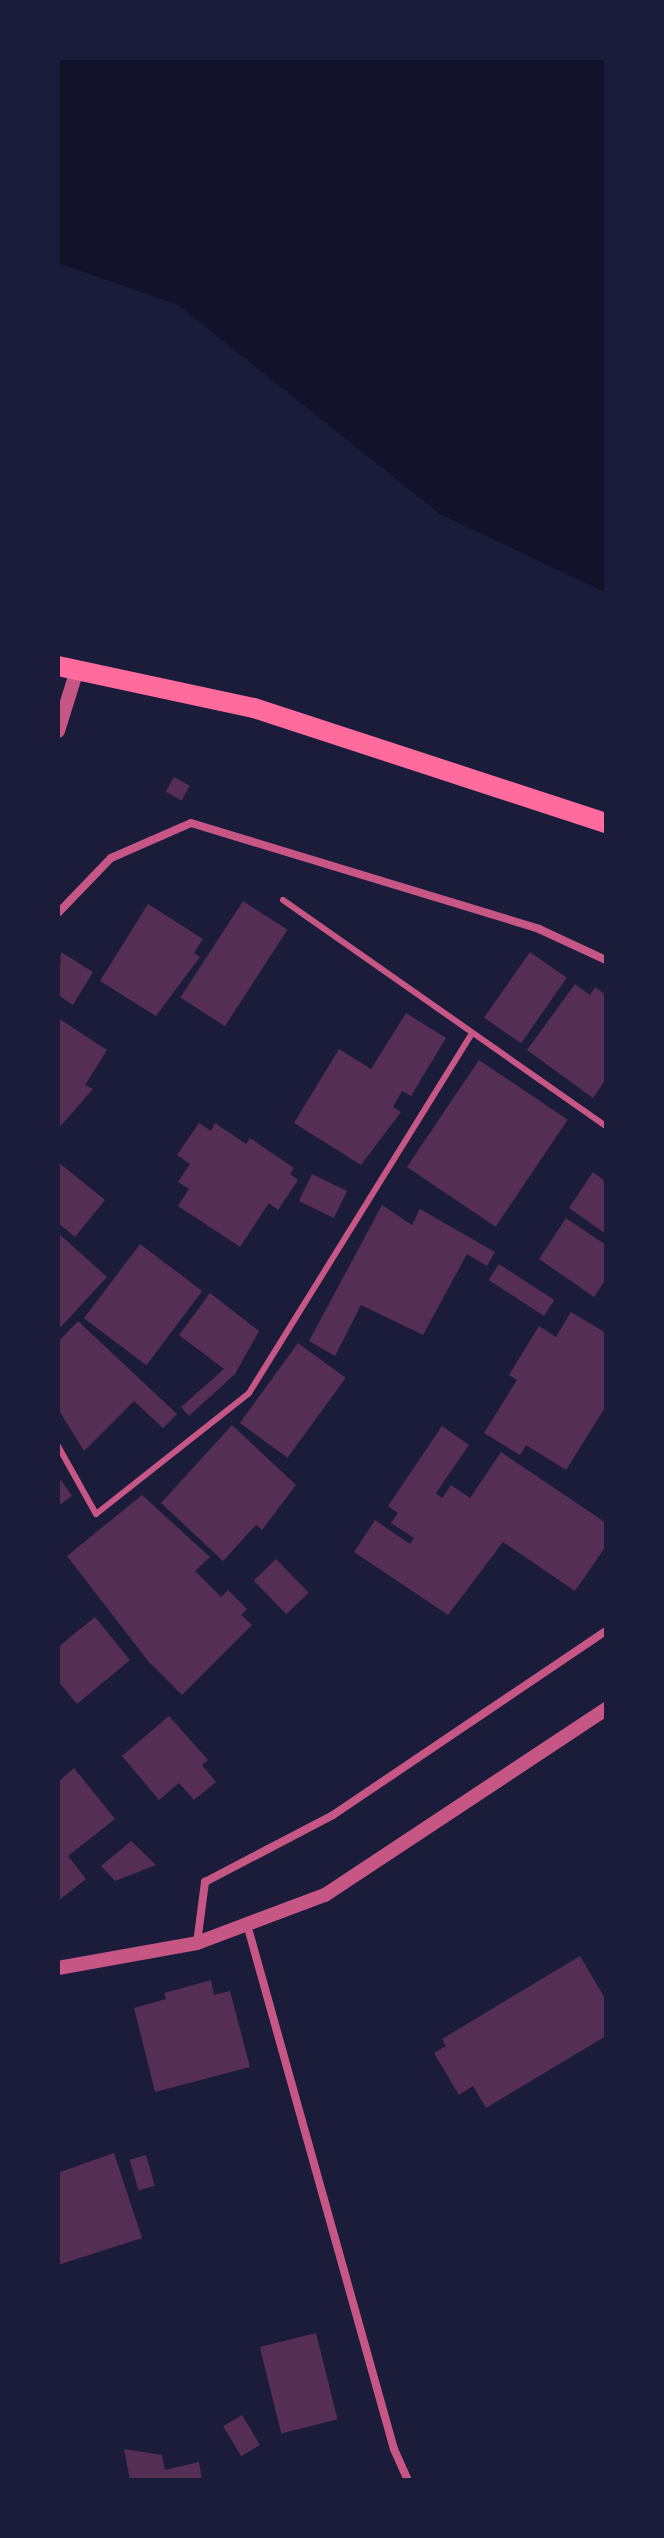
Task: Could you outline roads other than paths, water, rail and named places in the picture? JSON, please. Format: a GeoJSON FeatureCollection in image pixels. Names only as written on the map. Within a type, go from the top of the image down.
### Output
{"type":"FeatureCollection","features":[{"type":"Feature","properties":{"kind":"main road"},"geometry":{"type":"LineString","coordinates":[[67,668],[254,708],[606,823]]}},
{"type":"Feature","properties":{"kind":"street"},"geometry":{"type":"LineString","coordinates":[[58,731],[67,668]]}},
{"type":"Feature","properties":{"kind":"street"},"geometry":{"type":"LineString","coordinates":[[58,913],[111,858],[191,823],[539,929],[606,960]]}},
{"type":"Feature","properties":{"kind":"street"},"geometry":{"type":"LineString","coordinates":[[197,1943],[205,1882],[333,1815],[606,1631]]}},
{"type":"Feature","properties":{"kind":"street"},"geometry":{"type":"LineString","coordinates":[[58,1968],[197,1943],[248,1928],[325,1895],[606,1709]]}},
{"type":"Feature","properties":{"kind":"street"},"geometry":{"type":"LineString","coordinates":[[248,1928],[394,2449],[408,2480]]}},
{"type":"Feature","properties":{"kind":"lane"},"geometry":{"type":"LineString","coordinates":[[283,900],[471,1035],[606,1126]]}},
{"type":"Feature","properties":{"kind":"lane"},"geometry":{"type":"LineString","coordinates":[[58,1446],[96,1514],[249,1393],[471,1035]]}}]}
